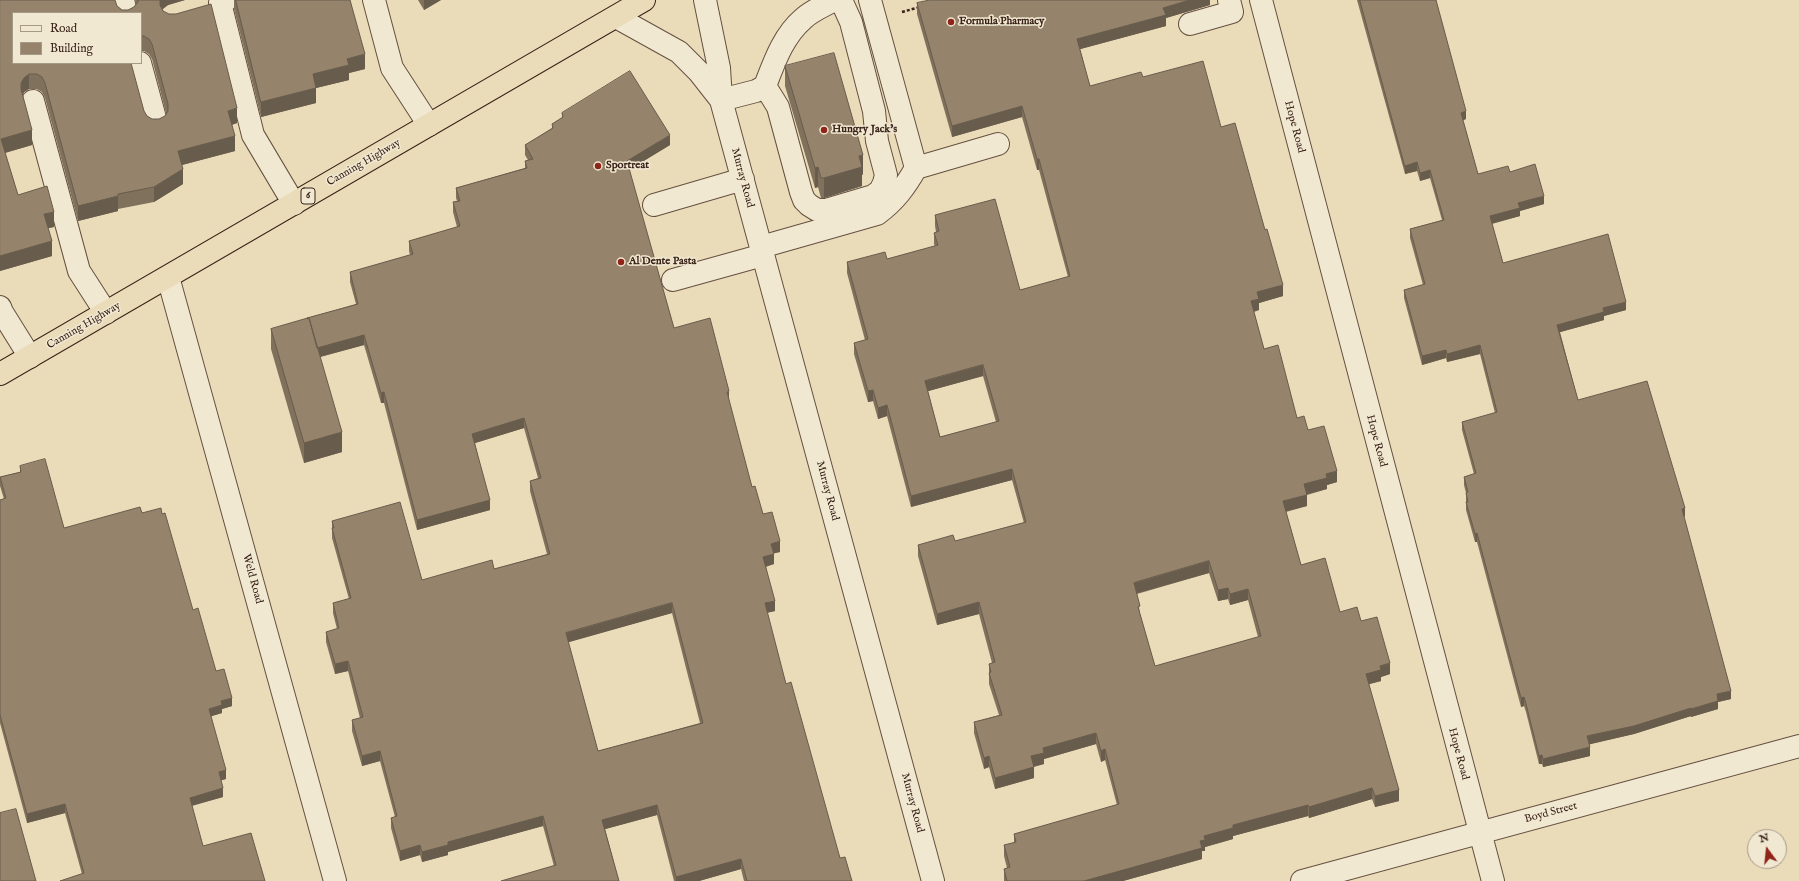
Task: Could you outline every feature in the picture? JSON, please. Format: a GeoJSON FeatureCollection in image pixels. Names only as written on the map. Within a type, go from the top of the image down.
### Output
{"type":"FeatureCollection","features":[{"type":"Feature","properties":{"kind":"highway","name":"Canning Highway"},"geometry":{"type":"LineString","coordinates":[[0,374],[644,0]]}},
{"type":"Feature","properties":{"kind":"street"},"geometry":{"type":"LineString","coordinates":[[123,0],[126,12]]}},
{"type":"Feature","properties":{"kind":"street"},"geometry":{"type":"LineString","coordinates":[[374,0],[392,68],[429,125]]}},
{"type":"Feature","properties":{"kind":"street","name":"Murray Road"},"geometry":{"type":"LineString","coordinates":[[705,0],[719,68],[721,100],[933,881]]}},
{"type":"Feature","properties":{"kind":"street"},"geometry":{"type":"LineString","coordinates":[[721,100],[756,91],[766,86],[784,43],[792,30],[803,18],[834,0]]}},
{"type":"Feature","properties":{"kind":"street"},"geometry":{"type":"LineString","coordinates":[[766,86],[778,107],[801,192],[804,200],[809,205],[818,210],[826,210],[873,196],[880,191],[886,175],[877,141],[874,111],[851,22],[841,0]]}},
{"type":"Feature","properties":{"kind":"street"},"geometry":{"type":"LineString","coordinates":[[870,0],[916,168]]}},
{"type":"Feature","properties":{"kind":"street"},"geometry":{"type":"LineString","coordinates":[[1190,24],[1232,12],[1229,0]]}},
{"type":"Feature","properties":{"kind":"street","name":"Hope Road"},"geometry":{"type":"LineString","coordinates":[[1261,0],[1492,881]]}},
{"type":"Feature","properties":{"kind":"street"},"geometry":{"type":"LineString","coordinates":[[199,9],[223,2],[253,135],[294,204]]}},
{"type":"Feature","properties":{"kind":"street","name":"Murray Road"},"geometry":{"type":"LineString","coordinates":[[616,17],[679,52],[699,72],[721,100]]}},
{"type":"Feature","properties":{"kind":"street"},"geometry":{"type":"LineString","coordinates":[[140,64],[156,122]]}},
{"type":"Feature","properties":{"kind":"street"},"geometry":{"type":"LineString","coordinates":[[33,101],[80,271],[106,313]]}},
{"type":"Feature","properties":{"kind":"street"},"geometry":{"type":"LineString","coordinates":[[673,280],[877,214],[891,204],[902,192],[916,168],[998,144]]}},
{"type":"Feature","properties":{"kind":"street"},"geometry":{"type":"LineString","coordinates":[[654,205],[742,179]]}},
{"type":"Feature","properties":{"kind":"street","name":"Weld Road"},"geometry":{"type":"LineString","coordinates":[[168,277],[335,881]]}},
{"type":"Feature","properties":{"kind":"street"},"geometry":{"type":"LineString","coordinates":[[0,307],[30,357]]}},
{"type":"Feature","properties":{"kind":"street","name":"Boyd Street"},"geometry":{"type":"LineString","coordinates":[[1302,881],[1799,746]]}},
{"type":"Feature","properties":{"kind":"path"},"geometry":{"type":"LineString","coordinates":[[896,14],[926,6]]}},
{"type":"Feature","properties":{"kind":"building"},"geometry":{"type":"Polygon","coordinates":[[[0,0],[115,0],[117,6],[122,10],[128,10],[134,7],[138,0],[160,0],[160,5],[163,11],[169,14],[176,14],[211,4],[237,108],[228,111],[235,136],[178,151],[183,169],[154,187],[118,194],[118,196],[78,206],[45,83],[42,77],[37,74],[29,74],[24,78],[21,83],[21,89],[32,130],[1,139],[18,195],[47,186],[54,212],[44,214],[52,241],[0,256],[0,0]],[[12,12],[12,64],[131,64],[144,111],[147,116],[152,119],[159,119],[165,116],[168,111],[168,104],[152,44],[149,39],[142,36],[142,12],[12,12]]]}},
{"type":"Feature","properties":{"kind":"building"},"geometry":{"type":"Polygon","coordinates":[[[236,0],[350,0],[365,54],[347,59],[349,65],[313,74],[316,88],[261,102],[236,0]]]}},
{"type":"Feature","properties":{"kind":"building"},"geometry":{"type":"Polygon","coordinates":[[[930,0],[1190,0],[1163,8],[1166,15],[1077,39],[1090,86],[1141,72],[1143,77],[1203,61],[1221,127],[1235,123],[1265,230],[1267,229],[1283,285],[1257,292],[1259,299],[1251,301],[1264,349],[1278,345],[1297,418],[1304,416],[1308,430],[1324,426],[1337,471],[1326,474],[1327,478],[1304,484],[1307,495],[1283,501],[1301,565],[1325,558],[1340,612],[1357,607],[1361,621],[1377,617],[1390,663],[1380,666],[1381,670],[1366,674],[1399,790],[1375,796],[1372,788],[1309,807],[1308,805],[1233,825],[1233,828],[1204,836],[1205,840],[1200,841],[1202,848],[1084,881],[1007,881],[1004,869],[1010,867],[1004,845],[1016,842],[1014,834],[1119,804],[1105,749],[1101,751],[1096,733],[1043,748],[1044,753],[1031,756],[1034,767],[995,778],[989,756],[984,758],[974,722],[1002,715],[989,673],[991,672],[989,664],[995,662],[979,602],[937,614],[918,545],[953,535],[955,541],[1026,522],[1012,469],[911,496],[887,405],[878,408],[873,390],[868,391],[854,343],[868,339],[847,262],[885,252],[887,259],[938,245],[934,233],[939,231],[935,215],[995,199],[1020,290],[1070,276],[1039,159],[1037,159],[1022,106],[952,126],[917,3],[930,0]],[[983,365],[925,381],[940,437],[999,421],[983,365]],[[1209,561],[1134,583],[1140,606],[1138,607],[1155,666],[1261,636],[1248,589],[1230,594],[1228,588],[1218,590],[1209,561]]]}},
{"type":"Feature","properties":{"kind":"building"},"geometry":{"type":"Polygon","coordinates":[[[1360,0],[1436,0],[1466,111],[1461,113],[1478,174],[1508,166],[1510,172],[1535,164],[1544,196],[1518,203],[1520,208],[1490,216],[1503,263],[1608,234],[1626,302],[1603,308],[1604,312],[1557,325],[1578,400],[1647,381],[1685,508],[1682,509],[1731,691],[1717,694],[1718,701],[1634,726],[1587,736],[1590,747],[1543,759],[1542,755],[1539,756],[1524,697],[1521,698],[1477,533],[1475,534],[1466,502],[1468,502],[1466,493],[1468,492],[1464,477],[1476,473],[1462,422],[1497,412],[1480,345],[1447,354],[1446,350],[1422,356],[1404,290],[1425,284],[1410,229],[1444,220],[1430,170],[1420,173],[1417,162],[1405,166],[1360,0]]]}},
{"type":"Feature","properties":{"kind":"building","name":"Hungry Jack's"},"geometry":{"type":"Polygon","coordinates":[[[834,53],[863,155],[859,156],[862,167],[821,178],[818,167],[815,168],[785,66],[834,53]]]}},
{"type":"Feature","properties":{"kind":"building"},"geometry":{"type":"Polygon","coordinates":[[[630,71],[670,135],[627,161],[674,328],[710,318],[729,391],[727,392],[752,487],[755,486],[763,514],[772,512],[780,541],[771,544],[774,554],[763,557],[775,601],[765,603],[786,684],[791,682],[840,858],[845,857],[852,881],[747,881],[741,859],[676,877],[657,805],[602,820],[619,881],[501,881],[556,865],[543,816],[448,842],[448,845],[422,852],[420,845],[400,851],[391,818],[397,816],[380,751],[362,756],[352,720],[363,717],[348,661],[335,664],[326,632],[339,628],[333,603],[351,598],[332,528],[334,528],[332,521],[400,502],[422,580],[492,560],[494,569],[550,554],[530,481],[541,478],[524,418],[472,434],[490,500],[417,520],[384,392],[381,393],[364,335],[317,348],[309,318],[307,318],[358,304],[350,272],[413,254],[409,241],[460,226],[453,202],[460,201],[456,188],[527,168],[525,161],[533,159],[525,145],[553,128],[552,124],[563,117],[562,113],[630,71]],[[672,603],[566,633],[598,751],[703,723],[672,603]]]}},
{"type":"Feature","properties":{"kind":"building"},"geometry":{"type":"Polygon","coordinates":[[[309,318],[342,432],[304,443],[271,329],[309,318]]]}},
{"type":"Feature","properties":{"kind":"building"},"geometry":{"type":"Polygon","coordinates":[[[45,459],[64,528],[140,507],[142,513],[161,508],[162,514],[165,513],[193,610],[198,608],[216,671],[224,669],[232,698],[221,701],[222,705],[209,709],[226,770],[219,772],[223,788],[190,798],[203,846],[251,833],[265,881],[60,881],[84,873],[65,804],[27,814],[0,715],[0,500],[6,498],[0,477],[21,472],[20,466],[45,459]]]}},
{"type":"Feature","properties":{"kind":"building"},"geometry":{"type":"Polygon","coordinates":[[[16,809],[36,881],[0,881],[0,813],[16,809]]]}},
{"type":"Feature","properties":{"kind":"place","name":"Formula Pharmacy"},"geometry":{"type":"Point","coordinates":[951,22]}},
{"type":"Feature","properties":{"kind":"place","name":"Hungry Jack's"},"geometry":{"type":"Point","coordinates":[824,130]}},
{"type":"Feature","properties":{"kind":"place","name":"Sportreat"},"geometry":{"type":"Point","coordinates":[598,166]}},
{"type":"Feature","properties":{"kind":"place","name":"Al Dente Pasta"},"geometry":{"type":"Point","coordinates":[621,262]}}]}
